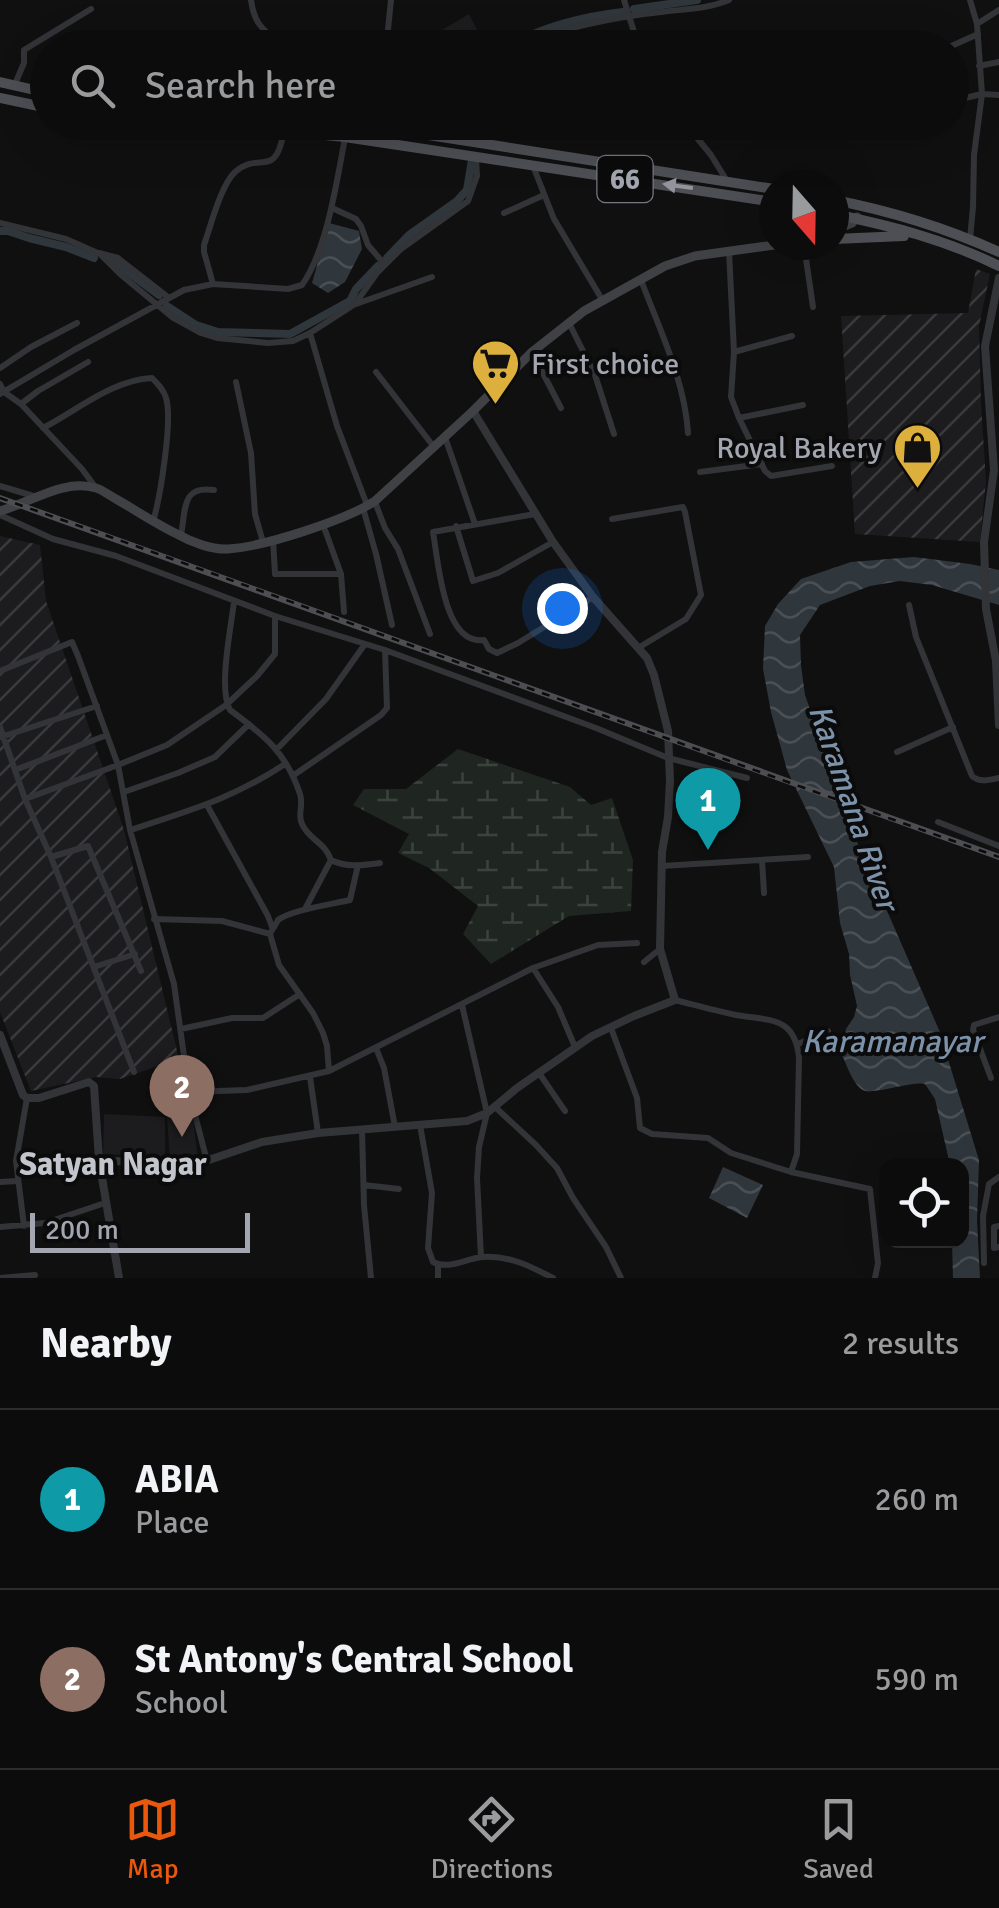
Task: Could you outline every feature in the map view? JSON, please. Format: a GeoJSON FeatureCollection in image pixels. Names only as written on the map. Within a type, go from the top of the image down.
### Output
{"type":"FeatureCollection","features":[{"type":"Feature","properties":{"kind":"main road"},"geometry":{"type":"LineString","coordinates":[[0,82],[30,89]]}},
{"type":"Feature","properties":{"kind":"main road"},"geometry":{"type":"LineString","coordinates":[[2,102],[30,106]]}},
{"type":"Feature","properties":{"kind":"main road"},"geometry":{"type":"LineString","coordinates":[[368,140],[476,157]]}},
{"type":"Feature","properties":{"kind":"main road"},"geometry":{"type":"LineString","coordinates":[[458,140],[759,186]]}},
{"type":"Feature","properties":{"kind":"main road","name":"66"},"geometry":{"type":"LineString","coordinates":[[476,157],[759,200]]}},
{"type":"Feature","properties":{"kind":"main road"},"geometry":{"type":"LineString","coordinates":[[849,203],[942,228],[999,252]]}},
{"type":"Feature","properties":{"kind":"main road"},"geometry":{"type":"LineString","coordinates":[[859,237],[866,207]]}},
{"type":"Feature","properties":{"kind":"main road"},"geometry":{"type":"LineString","coordinates":[[849,217],[926,236],[999,266]]}},
{"type":"Feature","properties":{"kind":"main road"},"geometry":{"type":"LineString","coordinates":[[849,224],[860,220]]}},
{"type":"Feature","properties":{"kind":"main road"},"geometry":{"type":"LineString","coordinates":[[849,238],[926,236]]}},
{"type":"Feature","properties":{"kind":"main road"},"geometry":{"type":"LineString","coordinates":[[2,512],[75,486],[96,488],[181,536],[226,550],[316,527],[368,505],[446,437],[532,352],[603,301],[665,266],[695,256],[759,247]]}},
{"type":"Feature","properties":{"kind":"street"},"geometry":{"type":"LineString","coordinates":[[251,0],[254,18],[262,30]]}},
{"type":"Feature","properties":{"kind":"street"},"geometry":{"type":"LineString","coordinates":[[388,30],[391,0]]}},
{"type":"Feature","properties":{"kind":"street"},"geometry":{"type":"LineString","coordinates":[[624,0],[633,30]]}},
{"type":"Feature","properties":{"kind":"street"},"geometry":{"type":"LineString","coordinates":[[568,30],[629,17],[716,6],[729,0]]}},
{"type":"Feature","properties":{"kind":"street"},"geometry":{"type":"LineString","coordinates":[[970,0],[977,24],[982,94],[970,239]]}},
{"type":"Feature","properties":{"kind":"street"},"geometry":{"type":"LineString","coordinates":[[57,30],[91,9]]}},
{"type":"Feature","properties":{"kind":"street"},"geometry":{"type":"LineString","coordinates":[[977,24],[999,10]]}},
{"type":"Feature","properties":{"kind":"street"},"geometry":{"type":"LineString","coordinates":[[969,38],[978,34]]}},
{"type":"Feature","properties":{"kind":"street"},"geometry":{"type":"LineString","coordinates":[[14,86],[24,63],[24,50],[30,46]]}},
{"type":"Feature","properties":{"kind":"street"},"geometry":{"type":"LineString","coordinates":[[980,66],[999,62]]}},
{"type":"Feature","properties":{"kind":"street"},"geometry":{"type":"LineString","coordinates":[[969,97],[999,95]]}},
{"type":"Feature","properties":{"kind":"street"},"geometry":{"type":"LineString","coordinates":[[213,284],[204,244],[224,190],[238,169],[275,158],[282,140]]}},
{"type":"Feature","properties":{"kind":"street"},"geometry":{"type":"LineString","coordinates":[[96,488],[21,404],[1,390],[184,290],[213,284],[288,289],[302,285],[332,208],[342,140]]}},
{"type":"Feature","properties":{"kind":"street"},"geometry":{"type":"LineString","coordinates":[[484,140],[484,144]]}},
{"type":"Feature","properties":{"kind":"street"},"geometry":{"type":"LineString","coordinates":[[698,140],[727,181]]}},
{"type":"Feature","properties":{"kind":"street"},"geometry":{"type":"LineString","coordinates":[[354,304],[385,265],[468,200],[476,176],[476,157]]}},
{"type":"Feature","properties":{"kind":"street"},"geometry":{"type":"LineString","coordinates":[[533,165],[554,219],[603,301]]}},
{"type":"Feature","properties":{"kind":"street"},"geometry":{"type":"LineString","coordinates":[[504,214],[544,195]]}},
{"type":"Feature","properties":{"kind":"street"},"geometry":{"type":"LineString","coordinates":[[332,208],[356,219],[368,245],[385,265]]}},
{"type":"Feature","properties":{"kind":"street"},"geometry":{"type":"LineString","coordinates":[[0,223],[66,239],[96,253],[186,326],[217,338],[268,344],[292,340],[354,304],[432,277]]}},
{"type":"Feature","properties":{"kind":"street"},"geometry":{"type":"LineString","coordinates":[[729,250],[734,352],[731,396],[738,418],[772,476],[832,466]]}},
{"type":"Feature","properties":{"kind":"street"},"geometry":{"type":"LineString","coordinates":[[96,253],[118,258],[168,297]]}},
{"type":"Feature","properties":{"kind":"street"},"geometry":{"type":"LineString","coordinates":[[806,260],[813,307]]}},
{"type":"Feature","properties":{"kind":"street"},"geometry":{"type":"LineString","coordinates":[[999,278],[986,346],[994,470],[984,542],[986,609],[997,662],[999,725]]}},
{"type":"Feature","properties":{"kind":"street"},"geometry":{"type":"LineString","coordinates":[[641,280],[674,370],[688,433]]}},
{"type":"Feature","properties":{"kind":"street"},"geometry":{"type":"LineString","coordinates":[[0,368],[77,323]]}},
{"type":"Feature","properties":{"kind":"street"},"geometry":{"type":"LineString","coordinates":[[569,324],[589,360],[614,434]]}},
{"type":"Feature","properties":{"kind":"street"},"geometry":{"type":"LineString","coordinates":[[310,333],[340,436],[368,505],[376,563],[392,625]]}},
{"type":"Feature","properties":{"kind":"street"},"geometry":{"type":"LineString","coordinates":[[734,352],[792,336]]}},
{"type":"Feature","properties":{"kind":"street"},"geometry":{"type":"LineString","coordinates":[[532,352],[561,408]]}},
{"type":"Feature","properties":{"kind":"street"},"geometry":{"type":"LineString","coordinates":[[21,404],[88,362]]}},
{"type":"Feature","properties":{"kind":"street"},"geometry":{"type":"LineString","coordinates":[[376,372],[434,447]]}},
{"type":"Feature","properties":{"kind":"street"},"geometry":{"type":"LineString","coordinates":[[43,428],[100,394],[152,378],[163,391],[169,412],[153,522]]}},
{"type":"Feature","properties":{"kind":"street"},"geometry":{"type":"LineString","coordinates":[[236,382],[250,453],[255,514],[268,540],[275,574],[341,574]]}},
{"type":"Feature","properties":{"kind":"street"},"geometry":{"type":"LineString","coordinates":[[738,418],[802,405]]}},
{"type":"Feature","properties":{"kind":"street"},"geometry":{"type":"LineString","coordinates":[[473,411],[553,542],[593,597],[647,658],[661,698],[668,731],[670,781],[662,852],[660,950],[674,1000]]}},
{"type":"Feature","properties":{"kind":"street"},"geometry":{"type":"LineString","coordinates":[[446,437],[475,524]]}},
{"type":"Feature","properties":{"kind":"street"},"geometry":{"type":"LineString","coordinates":[[700,472],[762,464]]}},
{"type":"Feature","properties":{"kind":"street"},"geometry":{"type":"LineString","coordinates":[[0,486],[38,497]]}},
{"type":"Feature","properties":{"kind":"street"},"geometry":{"type":"LineString","coordinates":[[181,536],[188,498],[193,491],[214,490]]}},
{"type":"Feature","properties":{"kind":"street"},"geometry":{"type":"LineString","coordinates":[[368,505],[398,549],[430,634]]}},
{"type":"Feature","properties":{"kind":"street"},"geometry":{"type":"LineString","coordinates":[[612,520],[683,507],[685,512],[701,595],[686,618],[638,648]]}},
{"type":"Feature","properties":{"kind":"street"},"geometry":{"type":"LineString","coordinates":[[2,512],[53,539],[116,556],[234,602],[385,650],[668,758],[747,778]]}},
{"type":"Feature","properties":{"kind":"street"},"geometry":{"type":"LineString","coordinates":[[535,514],[434,532],[444,596],[454,623],[466,638],[484,640],[497,653],[593,597]]}},
{"type":"Feature","properties":{"kind":"street"},"geometry":{"type":"LineString","coordinates":[[456,526],[473,581],[498,573],[553,542]]}},
{"type":"Feature","properties":{"kind":"street"},"geometry":{"type":"LineString","coordinates":[[325,530],[341,574],[344,612]]}},
{"type":"Feature","properties":{"kind":"street"},"geometry":{"type":"LineString","coordinates":[[234,602],[224,688],[226,705],[262,734],[294,775],[303,804],[302,825],[327,848],[332,860],[358,865],[380,863]]}},
{"type":"Feature","properties":{"kind":"street"},"geometry":{"type":"LineString","coordinates":[[909,605],[916,637],[972,776],[980,781],[999,778]]}},
{"type":"Feature","properties":{"kind":"street"},"geometry":{"type":"LineString","coordinates":[[24,799],[167,745],[226,705],[275,654],[275,616]]}},
{"type":"Feature","properties":{"kind":"street"},"geometry":{"type":"LineString","coordinates":[[0,671],[72,642],[118,766],[130,830],[174,984],[189,1092],[206,1161]]}},
{"type":"Feature","properties":{"kind":"street"},"geometry":{"type":"LineString","coordinates":[[276,750],[326,700],[365,644]]}},
{"type":"Feature","properties":{"kind":"street"},"geometry":{"type":"LineString","coordinates":[[294,775],[381,715],[388,695],[385,650]]}},
{"type":"Feature","properties":{"kind":"street"},"geometry":{"type":"LineString","coordinates":[[2,737],[98,706]]}},
{"type":"Feature","properties":{"kind":"street"},"geometry":{"type":"LineString","coordinates":[[124,792],[215,757],[249,724]]}},
{"type":"Feature","properties":{"kind":"street"},"geometry":{"type":"LineString","coordinates":[[0,727],[24,799],[51,857],[134,1072]]}},
{"type":"Feature","properties":{"kind":"street"},"geometry":{"type":"LineString","coordinates":[[897,752],[952,728]]}},
{"type":"Feature","properties":{"kind":"street"},"geometry":{"type":"LineString","coordinates":[[15,770],[107,734]]}},
{"type":"Feature","properties":{"kind":"street"},"geometry":{"type":"LineString","coordinates":[[130,830],[207,805],[253,785],[286,764]]}},
{"type":"Feature","properties":{"kind":"street"},"geometry":{"type":"LineString","coordinates":[[207,805],[268,916],[280,966],[313,1012],[327,1046],[330,1072]]}},
{"type":"Feature","properties":{"kind":"street"},"geometry":{"type":"LineString","coordinates":[[938,822],[999,846]]}},
{"type":"Feature","properties":{"kind":"street"},"geometry":{"type":"LineString","coordinates":[[51,857],[88,846],[141,971]]}},
{"type":"Feature","properties":{"kind":"street"},"geometry":{"type":"LineString","coordinates":[[662,866],[808,857]]}},
{"type":"Feature","properties":{"kind":"street"},"geometry":{"type":"LineString","coordinates":[[305,910],[332,860]]}},
{"type":"Feature","properties":{"kind":"street"},"geometry":{"type":"LineString","coordinates":[[762,860],[764,893]]}},
{"type":"Feature","properties":{"kind":"street"},"geometry":{"type":"LineString","coordinates":[[271,932],[276,922],[305,910],[350,900],[358,865]]}},
{"type":"Feature","properties":{"kind":"street"},"geometry":{"type":"LineString","coordinates":[[154,919],[222,921],[271,932]]}},
{"type":"Feature","properties":{"kind":"street"},"geometry":{"type":"LineString","coordinates":[[189,1092],[247,1090],[330,1072],[532,968],[598,945],[638,943]]}},
{"type":"Feature","properties":{"kind":"street"},"geometry":{"type":"LineString","coordinates":[[644,962],[660,950]]}},
{"type":"Feature","properties":{"kind":"street"},"geometry":{"type":"LineString","coordinates":[[94,967],[134,954]]}},
{"type":"Feature","properties":{"kind":"street"},"geometry":{"type":"LineString","coordinates":[[532,968],[558,1006],[575,1047]]}},
{"type":"Feature","properties":{"kind":"street"},"geometry":{"type":"LineString","coordinates":[[181,1029],[232,1018],[263,1018],[300,994]]}},
{"type":"Feature","properties":{"kind":"street"},"geometry":{"type":"LineString","coordinates":[[98,1160],[191,1166],[262,1142],[318,1133],[467,1121],[490,1110],[575,1047],[674,1000],[763,1017],[780,1022],[793,1032],[798,1044],[797,1154],[792,1172]]}},
{"type":"Feature","properties":{"kind":"street"},"geometry":{"type":"LineString","coordinates":[[462,1005],[490,1110],[479,1148],[477,1178],[481,1258]]}},
{"type":"Feature","properties":{"kind":"street"},"geometry":{"type":"LineString","coordinates":[[992,1078],[974,1025],[999,1017]]}},
{"type":"Feature","properties":{"kind":"street"},"geometry":{"type":"LineString","coordinates":[[611,1028],[632,1079],[640,1128],[644,1132],[708,1138],[732,1153],[792,1172],[870,1189],[878,1263],[876,1278]]}},
{"type":"Feature","properties":{"kind":"street"},"geometry":{"type":"LineString","coordinates":[[798,1044],[828,1031]]}},
{"type":"Feature","properties":{"kind":"street"},"geometry":{"type":"LineString","coordinates":[[0,1035],[27,1098],[89,1082],[94,1086],[98,1160],[119,1278]]}},
{"type":"Feature","properties":{"kind":"street"},"geometry":{"type":"LineString","coordinates":[[376,1048],[396,1127]]}},
{"type":"Feature","properties":{"kind":"street"},"geometry":{"type":"LineString","coordinates":[[539,1073],[565,1111]]}},
{"type":"Feature","properties":{"kind":"street"},"geometry":{"type":"LineString","coordinates":[[310,1077],[318,1133]]}},
{"type":"Feature","properties":{"kind":"street"},"geometry":{"type":"LineString","coordinates":[[24,1226],[16,1162],[27,1098]]}},
{"type":"Feature","properties":{"kind":"street"},"geometry":{"type":"LineString","coordinates":[[490,1110],[536,1145],[557,1168],[621,1278]]}},
{"type":"Feature","properties":{"kind":"street"},"geometry":{"type":"LineString","coordinates":[[420,1125],[432,1193],[428,1248],[438,1266],[438,1278]]}},
{"type":"Feature","properties":{"kind":"street"},"geometry":{"type":"LineString","coordinates":[[362,1130],[370,1278]]}},
{"type":"Feature","properties":{"kind":"street"},"geometry":{"type":"LineString","coordinates":[[984,1263],[982,1216],[989,1184],[999,1177]]}},
{"type":"Feature","properties":{"kind":"street"},"geometry":{"type":"LineString","coordinates":[[0,1182],[18,1181]]}},
{"type":"Feature","properties":{"kind":"street"},"geometry":{"type":"LineString","coordinates":[[364,1185],[399,1189]]}},
{"type":"Feature","properties":{"kind":"street"},"geometry":{"type":"LineString","coordinates":[[0,1227],[44,1223],[105,1203]]}},
{"type":"Feature","properties":{"kind":"street"},"geometry":{"type":"LineString","coordinates":[[982,1229],[996,1226],[994,1248],[999,1247]]}},
{"type":"Feature","properties":{"kind":"street"},"geometry":{"type":"LineString","coordinates":[[438,1266],[501,1257],[526,1263],[553,1278]]}},
{"type":"Feature","properties":{"kind":"street"},"geometry":{"type":"LineString","coordinates":[[0,1278],[35,1275]]}},
{"type":"Feature","properties":{"kind":"shaded area"},"geometry":{"type":"Polygon","coordinates":[[[469,14],[477,30],[442,30],[469,14]]]}},
{"type":"Feature","properties":{"kind":"shaded area"},"geometry":{"type":"Polygon","coordinates":[[[976,269],[990,274],[979,326],[986,481],[980,542],[855,534],[841,316],[968,313],[976,269]]]}},
{"type":"Feature","properties":{"kind":"shaded area"},"geometry":{"type":"Polygon","coordinates":[[[0,536],[40,545],[46,601],[124,830],[179,1059],[120,1079],[96,1077],[31,1091],[0,1012],[0,536]]]}},
{"type":"Feature","properties":{"kind":"shaded area"},"geometry":{"type":"Polygon","coordinates":[[[104,1114],[165,1117],[165,1157],[103,1154],[104,1114]]]}},
{"type":"Feature","properties":{"kind":"shaded area"},"geometry":{"type":"Polygon","coordinates":[[[192,1114],[198,1158],[170,1160],[167,1116],[192,1114]]]}},
{"type":"Feature","properties":{"kind":"green space"},"geometry":{"type":"Polygon","coordinates":[[[458,749],[570,787],[591,805],[612,798],[633,860],[631,911],[569,916],[491,964],[463,934],[478,906],[429,868],[398,853],[409,834],[353,805],[364,789],[406,789],[458,749]]]}},
{"type":"Feature","properties":{"kind":"water"},"geometry":{"type":"Polygon","coordinates":[[[329,223],[359,231],[362,249],[345,282],[328,293],[312,283],[329,223]]]}},
{"type":"Feature","properties":{"kind":"water","name":"Karamanayar"},"geometry":{"type":"Polygon","coordinates":[[[914,557],[999,570],[999,605],[932,585],[900,581],[870,586],[820,605],[800,635],[805,695],[857,842],[939,1030],[979,1160],[980,1278],[953,1278],[952,1248],[969,1248],[969,1158],[948,1158],[935,1099],[925,1084],[861,1089],[841,1053],[846,1029],[857,1006],[840,923],[834,867],[787,770],[763,669],[765,626],[778,604],[801,579],[851,562],[914,557]]]}},
{"type":"Feature","properties":{"kind":"water"},"geometry":{"type":"Polygon","coordinates":[[[723,1167],[763,1185],[747,1218],[709,1198],[723,1167]]]}},
{"type":"Feature","properties":{"kind":"waterway"},"geometry":{"type":"LineString","coordinates":[[634,9],[697,0]]}},
{"type":"Feature","properties":{"kind":"waterway"},"geometry":{"type":"LineString","coordinates":[[546,30],[623,12]]}},
{"type":"Feature","properties":{"kind":"waterway"},"geometry":{"type":"LineString","coordinates":[[387,258],[409,235],[467,190],[472,160]]}},
{"type":"Feature","properties":{"kind":"waterway"},"geometry":{"type":"LineString","coordinates":[[0,231],[94,258]]}},
{"type":"Feature","properties":{"kind":"waterway"},"geometry":{"type":"LineString","coordinates":[[109,258],[159,295]]}},
{"type":"Feature","properties":{"kind":"waterway"},"geometry":{"type":"LineString","coordinates":[[167,306],[196,325],[218,332],[290,334],[350,301],[378,266]]}},
{"type":"Feature","properties":{"kind":"railway"},"geometry":{"type":"LineString","coordinates":[[0,498],[999,857]]}},
{"type":"Feature","properties":{"kind":"place","name":"First choice"},"geometry":{"type":"Point","coordinates":[496,406]}},
{"type":"Feature","properties":{"kind":"place","name":"Royal Bakery"},"geometry":{"type":"Point","coordinates":[917,490]}},
{"type":"Feature","properties":{"kind":"place","name":"ABIA"},"geometry":{"type":"Point","coordinates":[708,850]}},
{"type":"Feature","properties":{"kind":"place","name":"St Antony's Central School"},"geometry":{"type":"Point","coordinates":[182,1137]}},
{"type":"Feature","properties":{"kind":"district","name":"Satyan Nagar"},"geometry":{"type":"Point","coordinates":[113,1164]}},
{"type":"Feature","properties":{"kind":"water label","name":"Karamana River"},"geometry":{"type":"Point","coordinates":[854,807]}}]}
